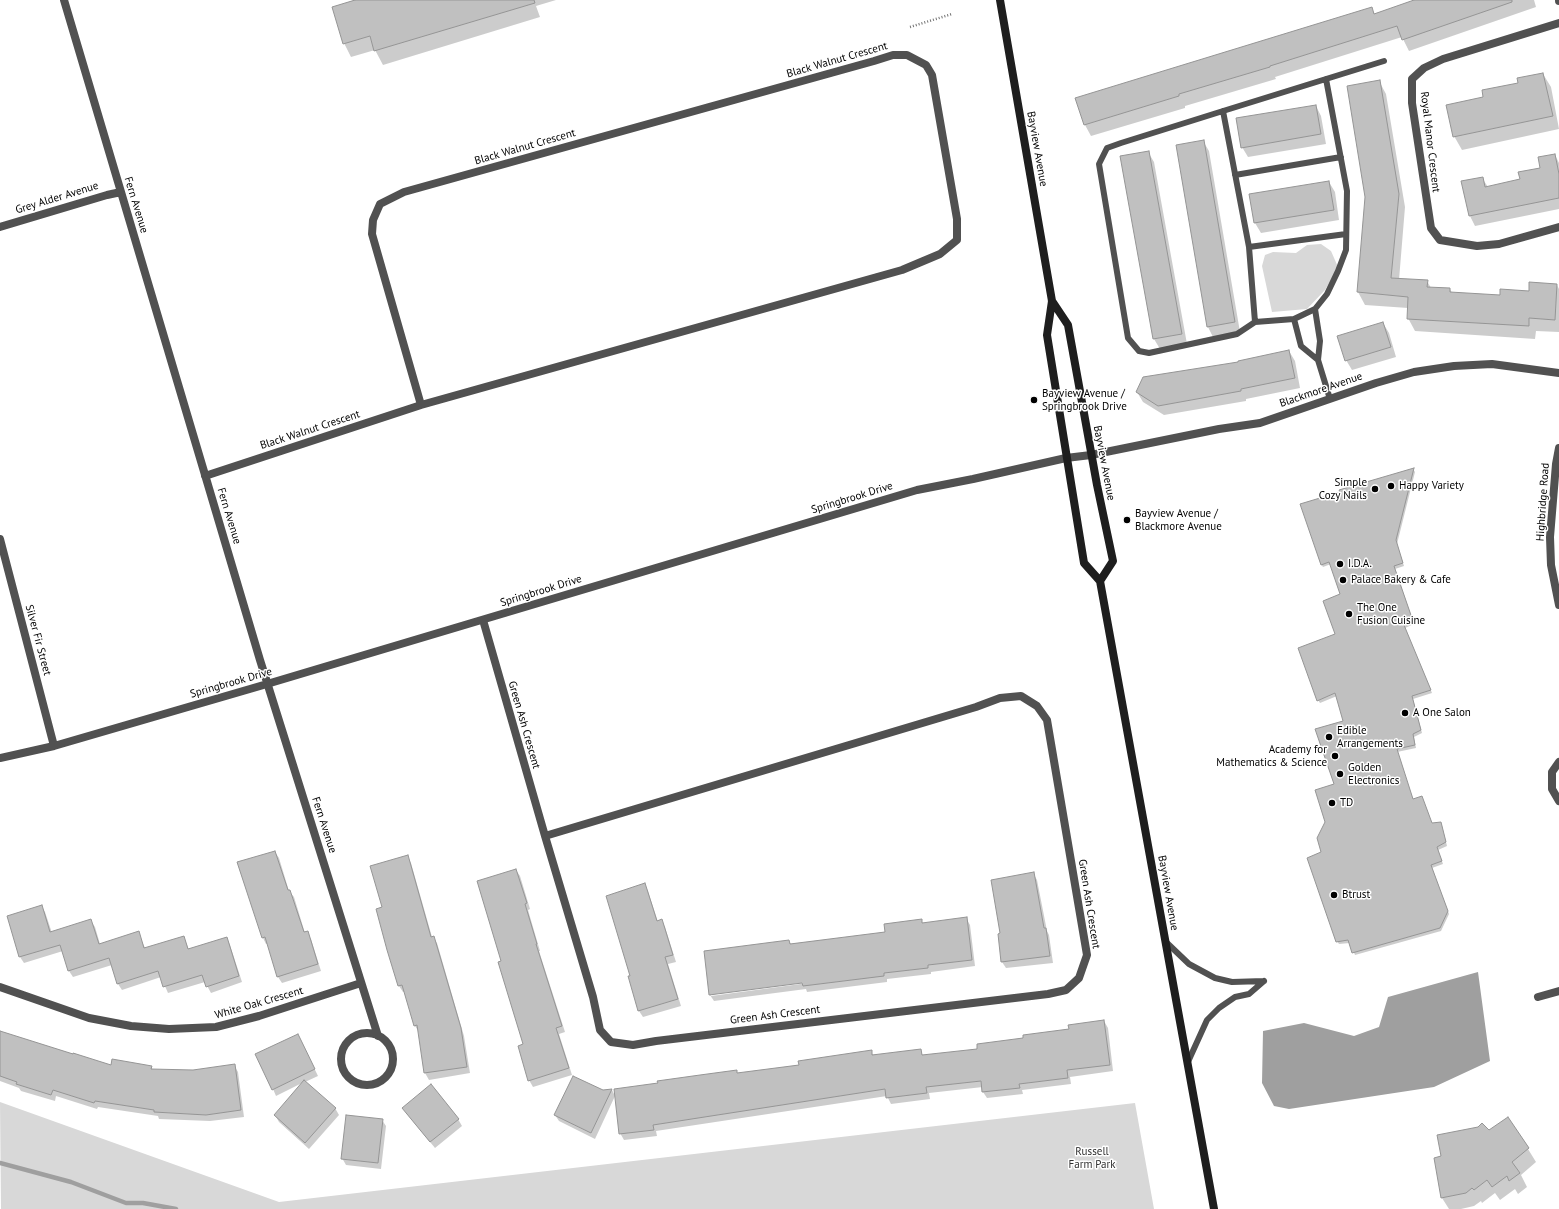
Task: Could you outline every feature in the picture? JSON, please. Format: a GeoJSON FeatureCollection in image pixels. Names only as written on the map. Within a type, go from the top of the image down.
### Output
{"type":"FeatureCollection","features":[{"type":"Feature","properties":{"kind":"main road","name":"Bayview Avenue"},"geometry":{"type":"LineString","coordinates":[[1000,0],[1052,301],[1047,335],[1084,563],[1100,581],[1214,1209]]}},
{"type":"Feature","properties":{"kind":"main road","name":"Bayview Avenue"},"geometry":{"type":"LineString","coordinates":[[1052,301],[1068,326],[1091,455],[1113,561],[1100,581]]}},
{"type":"Feature","properties":{"kind":"street","name":"Fern Avenue"},"geometry":{"type":"LineString","coordinates":[[64,0],[267,684],[338,907],[360,983],[378,1036],[388,1043],[391,1051],[391,1068],[387,1075],[380,1081],[368,1084],[356,1082],[349,1077],[342,1066],[341,1053],[344,1046],[357,1034],[366,1033],[378,1036]]}},
{"type":"Feature","properties":{"kind":"street","name":"Royal Manor Crescent"},"geometry":{"type":"LineString","coordinates":[[1559,23],[1443,59],[1424,68],[1412,80],[1412,103],[1431,228],[1440,240],[1477,246],[1499,244],[1559,227]]}},
{"type":"Feature","properties":{"kind":"street","name":"Black Walnut Crescent"},"geometry":{"type":"LineString","coordinates":[[205,476],[421,404],[902,270],[940,254],[957,240],[957,219],[932,75],[926,65],[908,55],[893,55],[852,68],[404,192],[380,204],[373,220],[372,234],[421,404]]}},
{"type":"Feature","properties":{"kind":"street","name":"Grey Alder Avenue"},"geometry":{"type":"LineString","coordinates":[[0,227],[121,192]]}},
{"type":"Feature","properties":{"kind":"street","name":"Blackmore Avenue"},"geometry":{"type":"LineString","coordinates":[[1091,455],[1219,429],[1260,423],[1376,383],[1414,372],[1454,366],[1492,364],[1559,373]]}},
{"type":"Feature","properties":{"kind":"street","name":"Highbridge Road"},"geometry":{"type":"LineString","coordinates":[[1559,448],[1556,464],[1550,537],[1551,565],[1559,605]]}},
{"type":"Feature","properties":{"kind":"street","name":"Springbrook Drive"},"geometry":{"type":"LineString","coordinates":[[0,758],[54,746],[267,684],[917,490],[1066,458],[1091,455]]}},
{"type":"Feature","properties":{"kind":"street","name":"Silver Fir Street"},"geometry":{"type":"LineString","coordinates":[[0,539],[54,746]]}},
{"type":"Feature","properties":{"kind":"street","name":"Green Ash Crescent"},"geometry":{"type":"LineString","coordinates":[[483,620],[545,836],[594,997],[600,1030],[612,1042],[633,1045],[656,1040],[1048,994],[1066,990],[1079,978],[1087,955],[1046,720],[1037,706],[1021,696],[1000,698],[968,710],[545,836]]}},
{"type":"Feature","properties":{"kind":"street"},"geometry":{"type":"LineString","coordinates":[[1559,762],[1552,772],[1552,789],[1559,801]]}},
{"type":"Feature","properties":{"kind":"street","name":"White Oak Crescent"},"geometry":{"type":"LineString","coordinates":[[0,986],[89,1018],[131,1026],[169,1029],[216,1027],[259,1016],[360,983]]}},
{"type":"Feature","properties":{"kind":"street"},"geometry":{"type":"LineString","coordinates":[[1538,997],[1559,991]]}},
{"type":"Feature","properties":{"kind":"lane"},"geometry":{"type":"LineString","coordinates":[[1326,79],[1347,192],[1346,250],[1327,294],[1315,309],[1294,320],[1255,322],[1237,334],[1149,353],[1139,351],[1128,338],[1099,164],[1106,148],[1223,111],[1326,79],[1384,61]]}},
{"type":"Feature","properties":{"kind":"lane"},"geometry":{"type":"LineString","coordinates":[[1223,111],[1249,247],[1255,322]]}},
{"type":"Feature","properties":{"kind":"lane"},"geometry":{"type":"LineString","coordinates":[[1235,175],[1341,157]]}},
{"type":"Feature","properties":{"kind":"lane"},"geometry":{"type":"LineString","coordinates":[[1249,247],[1346,234]]}},
{"type":"Feature","properties":{"kind":"lane"},"geometry":{"type":"LineString","coordinates":[[1315,309],[1320,341],[1318,360],[1330,399]]}},
{"type":"Feature","properties":{"kind":"lane"},"geometry":{"type":"LineString","coordinates":[[1294,320],[1301,346],[1318,360]]}},
{"type":"Feature","properties":{"kind":"lane"},"geometry":{"type":"LineString","coordinates":[[1166,942],[1189,964],[1215,978],[1232,982],[1264,981],[1249,994],[1235,997],[1219,1008],[1207,1020],[1187,1064]]}},
{"type":"Feature","properties":{"kind":"path"},"geometry":{"type":"LineString","coordinates":[[910,27],[952,14]]}},
{"type":"Feature","properties":{"kind":"green space"},"geometry":{"type":"Polygon","coordinates":[[[1321,244],[1331,251],[1338,267],[1325,290],[1307,309],[1272,312],[1262,266],[1265,255],[1273,252],[1296,253],[1307,245],[1321,244]]]}},
{"type":"Feature","properties":{"kind":"green space","name":"Russell Farm Park"},"geometry":{"type":"Polygon","coordinates":[[[0,1102],[279,1202],[1135,1103],[1154,1209],[1,1209],[0,1102]]]}},
{"type":"Feature","properties":{"kind":"shaded area"},"geometry":{"type":"Polygon","coordinates":[[[1478,972],[1490,1061],[1434,1087],[1289,1109],[1274,1106],[1262,1083],[1263,1031],[1304,1023],[1354,1036],[1379,1027],[1388,997],[1478,972]]]}},
{"type":"Feature","properties":{"kind":"building"},"geometry":{"type":"Polygon","coordinates":[[[355,0],[534,0],[535,3],[374,51],[370,36],[343,44],[332,7],[355,0]]]}},
{"type":"Feature","properties":{"kind":"building"},"geometry":{"type":"Polygon","coordinates":[[[1414,0],[1512,0],[1512,2],[1402,40],[1397,26],[1084,125],[1075,98],[1372,7],[1374,14],[1414,0]]]}},
{"type":"Feature","properties":{"kind":"building"},"geometry":{"type":"Polygon","coordinates":[[[1543,73],[1553,116],[1453,137],[1446,105],[1483,97],[1482,90],[1518,83],[1517,78],[1543,73]]]}},
{"type":"Feature","properties":{"kind":"building"},"geometry":{"type":"Polygon","coordinates":[[[1380,80],[1399,194],[1391,278],[1428,280],[1427,287],[1450,288],[1450,292],[1500,295],[1500,289],[1529,291],[1529,282],[1557,284],[1555,320],[1529,318],[1529,326],[1407,319],[1408,297],[1357,292],[1365,197],[1347,86],[1380,80]]]}},
{"type":"Feature","properties":{"kind":"building"},"geometry":{"type":"Polygon","coordinates":[[[1316,105],[1321,134],[1241,148],[1236,118],[1316,105]]]}},
{"type":"Feature","properties":{"kind":"building"},"geometry":{"type":"Polygon","coordinates":[[[1204,140],[1235,322],[1207,327],[1176,145],[1204,140]]]}},
{"type":"Feature","properties":{"kind":"building"},"geometry":{"type":"Polygon","coordinates":[[[1149,151],[1182,334],[1153,339],[1120,156],[1149,151]]]}},
{"type":"Feature","properties":{"kind":"building"},"geometry":{"type":"Polygon","coordinates":[[[1555,154],[1559,174],[1559,198],[1469,216],[1461,181],[1483,177],[1485,187],[1520,179],[1518,172],[1540,168],[1538,157],[1555,154]]]}},
{"type":"Feature","properties":{"kind":"building"},"geometry":{"type":"Polygon","coordinates":[[[1329,181],[1334,210],[1254,223],[1249,194],[1329,181]]]}},
{"type":"Feature","properties":{"kind":"building"},"geometry":{"type":"Polygon","coordinates":[[[1383,322],[1391,347],[1345,361],[1337,336],[1383,322]]]}},
{"type":"Feature","properties":{"kind":"building"},"geometry":{"type":"Polygon","coordinates":[[[1289,350],[1295,378],[1241,389],[1241,391],[1158,406],[1136,392],[1143,377],[1238,362],[1289,350]]]}},
{"type":"Feature","properties":{"kind":"building"},"geometry":{"type":"Polygon","coordinates":[[[1414,468],[1396,540],[1403,563],[1394,566],[1413,621],[1404,625],[1431,690],[1412,696],[1421,730],[1413,734],[1415,745],[1397,749],[1413,799],[1422,796],[1432,823],[1441,822],[1446,842],[1437,847],[1442,861],[1431,865],[1448,911],[1440,928],[1352,953],[1348,940],[1336,942],[1307,858],[1321,852],[1317,838],[1325,822],[1315,790],[1334,784],[1315,729],[1343,721],[1335,693],[1317,701],[1298,648],[1335,634],[1323,601],[1340,594],[1329,562],[1321,565],[1300,504],[1340,492],[1339,490],[1414,468]]]}},
{"type":"Feature","properties":{"kind":"building"},"geometry":{"type":"Polygon","coordinates":[[[275,851],[304,932],[308,931],[318,964],[277,977],[265,937],[262,938],[237,862],[275,851]]]}},
{"type":"Feature","properties":{"kind":"building"},"geometry":{"type":"Polygon","coordinates":[[[408,855],[431,937],[434,936],[461,1028],[467,1067],[424,1073],[417,1025],[414,1026],[402,985],[398,986],[387,950],[376,909],[382,907],[370,866],[408,855]]]}},
{"type":"Feature","properties":{"kind":"building"},"geometry":{"type":"Polygon","coordinates":[[[516,869],[527,903],[525,904],[536,944],[562,1026],[556,1028],[569,1068],[528,1081],[518,1046],[523,1044],[498,962],[501,961],[477,881],[516,869]]]}},
{"type":"Feature","properties":{"kind":"building"},"geometry":{"type":"Polygon","coordinates":[[[1034,872],[1044,928],[1046,928],[1050,956],[1001,962],[998,934],[1000,933],[991,880],[1034,872]]]}},
{"type":"Feature","properties":{"kind":"building"},"geometry":{"type":"Polygon","coordinates":[[[645,883],[657,921],[662,919],[673,955],[665,957],[678,999],[638,1011],[628,976],[630,976],[606,896],[645,883]]]}},
{"type":"Feature","properties":{"kind":"building"},"geometry":{"type":"Polygon","coordinates":[[[42,905],[50,932],[91,919],[99,944],[139,931],[144,948],[184,936],[188,949],[227,937],[239,976],[206,987],[202,975],[163,987],[158,971],[117,984],[109,958],[68,971],[60,945],[19,957],[7,916],[42,905]]]}},
{"type":"Feature","properties":{"kind":"building"},"geometry":{"type":"Polygon","coordinates":[[[967,917],[972,960],[928,965],[928,968],[884,973],[884,976],[803,986],[802,983],[709,995],[704,951],[789,940],[790,944],[885,932],[884,924],[922,919],[922,923],[967,917]]]}},
{"type":"Feature","properties":{"kind":"building"},"geometry":{"type":"Polygon","coordinates":[[[1104,1020],[1110,1065],[1067,1070],[1068,1078],[1019,1084],[1020,1088],[982,1092],[981,1081],[926,1087],[927,1093],[886,1098],[885,1089],[653,1125],[654,1130],[619,1134],[614,1089],[658,1083],[657,1081],[737,1070],[737,1073],[799,1065],[798,1061],[872,1050],[872,1055],[921,1049],[922,1055],[977,1049],[977,1044],[1023,1038],[1023,1035],[1069,1029],[1068,1025],[1104,1020]]]}},
{"type":"Feature","properties":{"kind":"building"},"geometry":{"type":"Polygon","coordinates":[[[0,1031],[111,1065],[112,1059],[152,1066],[151,1069],[193,1070],[235,1064],[241,1110],[206,1115],[154,1112],[154,1110],[95,1101],[94,1103],[53,1090],[51,1095],[16,1084],[17,1082],[0,1076],[0,1031]]]}},
{"type":"Feature","properties":{"kind":"building"},"geometry":{"type":"Polygon","coordinates":[[[298,1034],[315,1069],[272,1090],[255,1054],[298,1034]]]}},
{"type":"Feature","properties":{"kind":"building"},"geometry":{"type":"Polygon","coordinates":[[[573,1076],[603,1090],[612,1089],[591,1133],[554,1115],[573,1076]]]}},
{"type":"Feature","properties":{"kind":"building"},"geometry":{"type":"Polygon","coordinates":[[[304,1080],[336,1108],[305,1143],[274,1115],[304,1080]]]}},
{"type":"Feature","properties":{"kind":"building"},"geometry":{"type":"Polygon","coordinates":[[[431,1084],[459,1119],[430,1142],[402,1108],[431,1084]]]}},
{"type":"Feature","properties":{"kind":"building"},"geometry":{"type":"Polygon","coordinates":[[[346,1115],[383,1119],[378,1163],[341,1159],[346,1115]]]}},
{"type":"Feature","properties":{"kind":"building"},"geometry":{"type":"Polygon","coordinates":[[[1508,1117],[1529,1148],[1512,1162],[1520,1173],[1509,1181],[1507,1176],[1492,1187],[1487,1180],[1474,1190],[1472,1188],[1466,1193],[1441,1198],[1434,1158],[1441,1156],[1437,1135],[1478,1127],[1482,1123],[1489,1130],[1508,1117]]]}},
{"type":"Feature","properties":{"kind":"waterway"},"geometry":{"type":"LineString","coordinates":[[0,1163],[71,1182],[126,1203],[143,1203],[176,1209]]}},
{"type":"Feature","properties":{"kind":"place","name":"Bayview Avenue / Springbrook Drive"},"geometry":{"type":"Point","coordinates":[1034,400]}},
{"type":"Feature","properties":{"kind":"place","name":"Happy Variety"},"geometry":{"type":"Point","coordinates":[1391,486]}},
{"type":"Feature","properties":{"kind":"place","name":"Simple Cozy Nails"},"geometry":{"type":"Point","coordinates":[1375,489]}},
{"type":"Feature","properties":{"kind":"place","name":"Bayview Avenue / Blackmore Avenue"},"geometry":{"type":"Point","coordinates":[1127,520]}},
{"type":"Feature","properties":{"kind":"place","name":"I.D.A."},"geometry":{"type":"Point","coordinates":[1340,564]}},
{"type":"Feature","properties":{"kind":"place","name":"Palace Bakery & Cafe"},"geometry":{"type":"Point","coordinates":[1343,580]}},
{"type":"Feature","properties":{"kind":"place","name":"The One Fusion Cuisine"},"geometry":{"type":"Point","coordinates":[1349,614]}},
{"type":"Feature","properties":{"kind":"place","name":"A One Salon"},"geometry":{"type":"Point","coordinates":[1405,713]}},
{"type":"Feature","properties":{"kind":"place","name":"Edible Arrangements"},"geometry":{"type":"Point","coordinates":[1329,737]}},
{"type":"Feature","properties":{"kind":"place","name":"Academy for Mathematics & Science"},"geometry":{"type":"Point","coordinates":[1335,756]}},
{"type":"Feature","properties":{"kind":"place","name":"Golden Electronics"},"geometry":{"type":"Point","coordinates":[1340,774]}},
{"type":"Feature","properties":{"kind":"place","name":"TD"},"geometry":{"type":"Point","coordinates":[1332,803]}},
{"type":"Feature","properties":{"kind":"place","name":"Btrust"},"geometry":{"type":"Point","coordinates":[1334,895]}}]}
